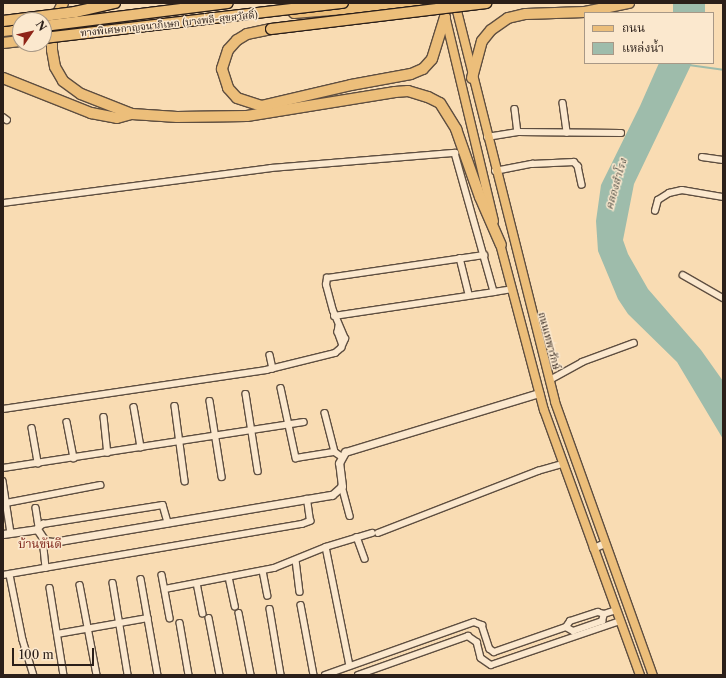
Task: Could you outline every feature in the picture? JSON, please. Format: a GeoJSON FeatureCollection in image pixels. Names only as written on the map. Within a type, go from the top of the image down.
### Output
{"type":"FeatureCollection","features":[{"type":"Feature","properties":{"kind":"highway"},"geometry":{"type":"LineString","coordinates":[[63,3],[52,26],[52,50],[55,67],[63,81],[81,94],[132,114],[177,117],[248,116],[408,91],[428,97],[440,103],[456,129],[480,197],[501,245]]}},
{"type":"Feature","properties":{"kind":"highway"},"geometry":{"type":"LineString","coordinates":[[3,14],[72,8],[100,3]]}},
{"type":"Feature","properties":{"kind":"highway"},"geometry":{"type":"LineString","coordinates":[[3,21],[75,12],[115,3]]}},
{"type":"Feature","properties":{"kind":"highway","name":"ทางพิเศษกาญจนาภิเษก (บางพลี-สุขสวัสดิ์)"},"geometry":{"type":"LineString","coordinates":[[52,25],[228,3]]}},
{"type":"Feature","properties":{"kind":"highway","name":"ทางพิเศษกาญจนาภิเษก (บางพลี-สุขสวัสดิ์)"},"geometry":{"type":"LineString","coordinates":[[52,37],[342,3]]}},
{"type":"Feature","properties":{"kind":"highway"},"geometry":{"type":"LineString","coordinates":[[265,13],[322,12],[418,3]]}},
{"type":"Feature","properties":{"kind":"highway"},"geometry":{"type":"LineString","coordinates":[[445,17],[432,59],[423,69],[411,74],[351,85],[261,106],[237,98],[228,88],[222,69],[228,50],[237,40],[247,34],[271,29],[486,3]]}},
{"type":"Feature","properties":{"kind":"highway"},"geometry":{"type":"LineString","coordinates":[[585,12],[629,3]]}},
{"type":"Feature","properties":{"kind":"highway"},"geometry":{"type":"LineString","coordinates":[[472,78],[477,53],[490,30],[517,15],[584,12]]}},
{"type":"Feature","properties":{"kind":"highway"},"geometry":{"type":"LineString","coordinates":[[3,78],[17,82],[70,106],[91,113],[117,118],[132,114]]}},
{"type":"Feature","properties":{"kind":"main road"},"geometry":{"type":"LineString","coordinates":[[442,3],[539,394],[593,548],[640,675]]}},
{"type":"Feature","properties":{"kind":"main road","name":"ถนนเทพารักษ์"},"geometry":{"type":"LineString","coordinates":[[455,3],[486,137],[550,380],[653,675]]}},
{"type":"Feature","properties":{"kind":"street"},"geometry":{"type":"LineString","coordinates":[[563,103],[567,133]]}},
{"type":"Feature","properties":{"kind":"street"},"geometry":{"type":"LineString","coordinates":[[515,109],[518,132]]}},
{"type":"Feature","properties":{"kind":"street"},"geometry":{"type":"LineString","coordinates":[[486,137],[518,132],[621,132]]}},
{"type":"Feature","properties":{"kind":"street"},"geometry":{"type":"LineString","coordinates":[[3,204],[271,168],[455,153],[494,292]]}},
{"type":"Feature","properties":{"kind":"street"},"geometry":{"type":"LineString","coordinates":[[702,157],[723,160]]}},
{"type":"Feature","properties":{"kind":"street"},"geometry":{"type":"LineString","coordinates":[[495,171],[532,164],[574,162],[578,166],[582,185]]}},
{"type":"Feature","properties":{"kind":"street"},"geometry":{"type":"LineString","coordinates":[[655,211],[658,200],[669,193],[682,190],[723,197]]}},
{"type":"Feature","properties":{"kind":"street"},"geometry":{"type":"LineString","coordinates":[[3,409],[273,369],[335,354],[344,339],[334,316],[326,284],[327,278],[484,255]]}},
{"type":"Feature","properties":{"kind":"street"},"geometry":{"type":"LineString","coordinates":[[460,258],[469,295]]}},
{"type":"Feature","properties":{"kind":"street"},"geometry":{"type":"LineString","coordinates":[[683,275],[723,298]]}},
{"type":"Feature","properties":{"kind":"street"},"geometry":{"type":"LineString","coordinates":[[334,316],[512,289]]}},
{"type":"Feature","properties":{"kind":"street"},"geometry":{"type":"LineString","coordinates":[[550,380],[582,362],[634,343]]}},
{"type":"Feature","properties":{"kind":"street"},"geometry":{"type":"LineString","coordinates":[[270,355],[273,369]]}},
{"type":"Feature","properties":{"kind":"street"},"geometry":{"type":"LineString","coordinates":[[282,388],[288,426],[296,458],[338,454],[539,394]]}},
{"type":"Feature","properties":{"kind":"street"},"geometry":{"type":"LineString","coordinates":[[246,394],[258,471]]}},
{"type":"Feature","properties":{"kind":"street"},"geometry":{"type":"LineString","coordinates":[[210,401],[222,477]]}},
{"type":"Feature","properties":{"kind":"street"},"geometry":{"type":"LineString","coordinates":[[175,406],[185,481]]}},
{"type":"Feature","properties":{"kind":"street"},"geometry":{"type":"LineString","coordinates":[[134,407],[141,447]]}},
{"type":"Feature","properties":{"kind":"street"},"geometry":{"type":"LineString","coordinates":[[325,413],[338,454],[342,486],[350,516]]}},
{"type":"Feature","properties":{"kind":"street"},"geometry":{"type":"LineString","coordinates":[[104,417],[108,452]]}},
{"type":"Feature","properties":{"kind":"street"},"geometry":{"type":"LineString","coordinates":[[67,422],[74,458]]}},
{"type":"Feature","properties":{"kind":"street"},"geometry":{"type":"LineString","coordinates":[[3,468],[288,426],[304,422]]}},
{"type":"Feature","properties":{"kind":"street"},"geometry":{"type":"LineString","coordinates":[[32,428],[38,463]]}},
{"type":"Feature","properties":{"kind":"street"},"geometry":{"type":"LineString","coordinates":[[164,589],[263,571],[296,560],[326,547],[375,533],[538,471],[563,464]]}},
{"type":"Feature","properties":{"kind":"street"},"geometry":{"type":"LineString","coordinates":[[3,481],[6,503],[7,534],[163,505],[168,523]]}},
{"type":"Feature","properties":{"kind":"street"},"geometry":{"type":"LineString","coordinates":[[6,503],[100,485]]}},
{"type":"Feature","properties":{"kind":"street"},"geometry":{"type":"LineString","coordinates":[[43,539],[53,542],[307,499],[332,494],[342,486]]}},
{"type":"Feature","properties":{"kind":"street"},"geometry":{"type":"LineString","coordinates":[[3,575],[302,524],[310,521],[307,499]]}},
{"type":"Feature","properties":{"kind":"street"},"geometry":{"type":"LineString","coordinates":[[36,508],[38,528],[43,539],[46,568]]}},
{"type":"Feature","properties":{"kind":"street"},"geometry":{"type":"LineString","coordinates":[[357,537],[365,559]]}},
{"type":"Feature","properties":{"kind":"street"},"geometry":{"type":"LineString","coordinates":[[593,548],[606,543]]}},
{"type":"Feature","properties":{"kind":"street"},"geometry":{"type":"LineString","coordinates":[[326,547],[350,666]]}},
{"type":"Feature","properties":{"kind":"street"},"geometry":{"type":"LineString","coordinates":[[296,560],[300,592]]}},
{"type":"Feature","properties":{"kind":"street"},"geometry":{"type":"LineString","coordinates":[[263,571],[268,596]]}},
{"type":"Feature","properties":{"kind":"street"},"geometry":{"type":"LineString","coordinates":[[10,574],[23,640],[34,675]]}},
{"type":"Feature","properties":{"kind":"street"},"geometry":{"type":"LineString","coordinates":[[162,576],[170,618]]}},
{"type":"Feature","properties":{"kind":"street"},"geometry":{"type":"LineString","coordinates":[[229,577],[235,606]]}},
{"type":"Feature","properties":{"kind":"street"},"geometry":{"type":"LineString","coordinates":[[141,579],[158,675]]}},
{"type":"Feature","properties":{"kind":"street"},"geometry":{"type":"LineString","coordinates":[[113,583],[128,675]]}},
{"type":"Feature","properties":{"kind":"street"},"geometry":{"type":"LineString","coordinates":[[197,583],[203,613]]}},
{"type":"Feature","properties":{"kind":"street"},"geometry":{"type":"LineString","coordinates":[[80,585],[97,675]]}},
{"type":"Feature","properties":{"kind":"street"},"geometry":{"type":"LineString","coordinates":[[50,588],[64,675]]}},
{"type":"Feature","properties":{"kind":"street"},"geometry":{"type":"LineString","coordinates":[[300,605],[314,675]]}},
{"type":"Feature","properties":{"kind":"street"},"geometry":{"type":"LineString","coordinates":[[270,609],[281,675]]}},
{"type":"Feature","properties":{"kind":"street"},"geometry":{"type":"LineString","coordinates":[[325,675],[474,622],[482,625],[492,652],[566,627],[570,621],[598,612],[604,614],[616,610]]}},
{"type":"Feature","properties":{"kind":"street"},"geometry":{"type":"LineString","coordinates":[[239,613],[251,675]]}},
{"type":"Feature","properties":{"kind":"street"},"geometry":{"type":"LineString","coordinates":[[566,627],[573,631],[602,621],[604,614]]}},
{"type":"Feature","properties":{"kind":"street"},"geometry":{"type":"LineString","coordinates":[[57,634],[148,618]]}},
{"type":"Feature","properties":{"kind":"street"},"geometry":{"type":"LineString","coordinates":[[209,618],[220,675]]}},
{"type":"Feature","properties":{"kind":"street"},"geometry":{"type":"LineString","coordinates":[[358,675],[468,636],[477,642],[481,658],[491,665],[620,621]]}},
{"type":"Feature","properties":{"kind":"street"},"geometry":{"type":"LineString","coordinates":[[180,623],[189,675]]}},
{"type":"Feature","properties":{"kind":"water"},"geometry":{"type":"Polygon","coordinates":[[[673,3],[705,3],[705,12],[673,12],[673,3]]]}},
{"type":"Feature","properties":{"kind":"water","name":"คลองสำโรง"},"geometry":{"type":"Polygon","coordinates":[[[659,64],[692,64],[634,184],[623,240],[628,254],[648,289],[701,350],[723,381],[723,439],[677,362],[628,314],[618,299],[598,251],[596,221],[601,185],[640,106],[659,64]]]}},
{"type":"Feature","properties":{"kind":"waterway"},"geometry":{"type":"LineString","coordinates":[[689,65],[723,70]]}},
{"type":"Feature","properties":{"kind":"district","name":"บ้านขันดี"},"geometry":{"type":"Point","coordinates":[40,544]}}]}
